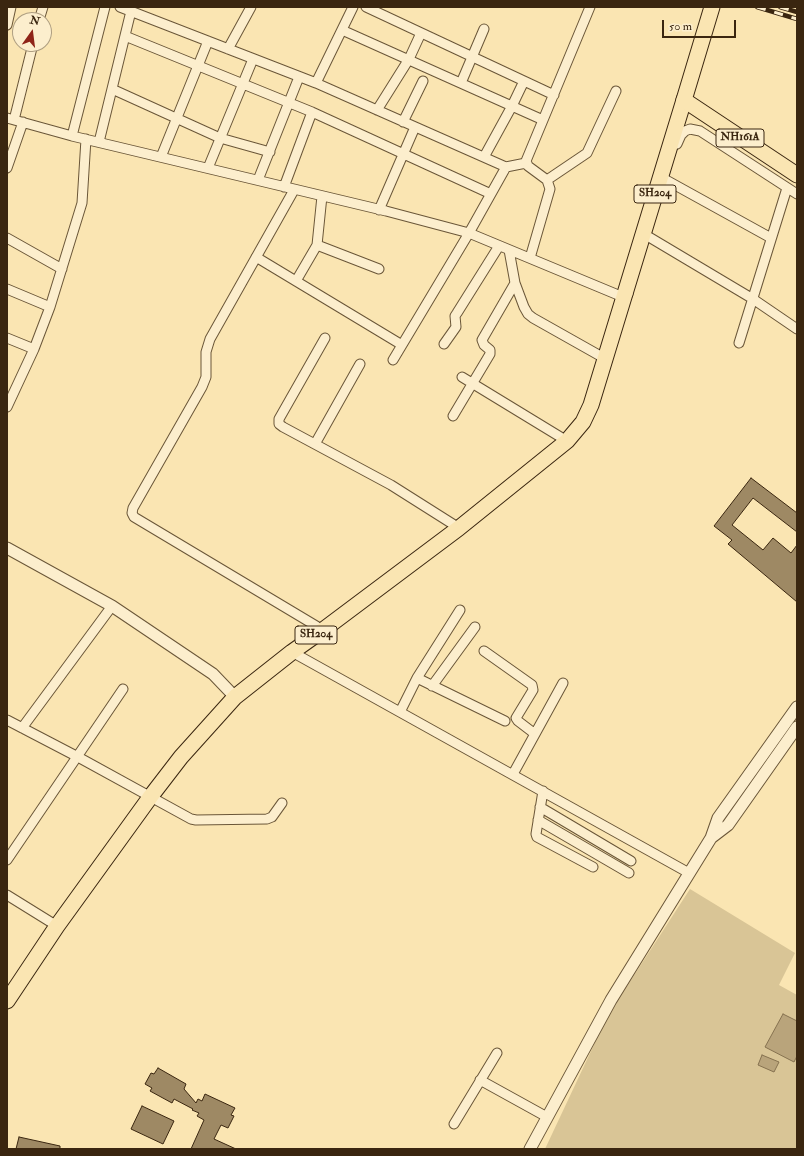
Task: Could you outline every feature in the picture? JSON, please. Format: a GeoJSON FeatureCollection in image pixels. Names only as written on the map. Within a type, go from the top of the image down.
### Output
{"type":"FeatureCollection","features":[{"type":"Feature","properties":{"kind":"main road"},"geometry":{"type":"LineString","coordinates":[[684,100],[712,7]]}},
{"type":"Feature","properties":{"kind":"main road","name":"NH161A"},"geometry":{"type":"LineString","coordinates":[[684,100],[797,176]]}},
{"type":"Feature","properties":{"kind":"main road","name":"SH204"},"geometry":{"type":"LineString","coordinates":[[7,1001],[57,926],[151,796],[181,757],[235,697],[292,652],[459,528],[567,441],[584,422],[591,405],[604,358],[684,100]]}},
{"type":"Feature","properties":{"kind":"street"},"geometry":{"type":"LineString","coordinates":[[7,25],[12,7]]}},
{"type":"Feature","properties":{"kind":"street"},"geometry":{"type":"LineString","coordinates":[[72,136],[105,7]]}},
{"type":"Feature","properties":{"kind":"street"},"geometry":{"type":"LineString","coordinates":[[120,7],[316,83],[506,167],[526,163]]}},
{"type":"Feature","properties":{"kind":"street"},"geometry":{"type":"LineString","coordinates":[[228,49],[250,7]]}},
{"type":"Feature","properties":{"kind":"street"},"geometry":{"type":"LineString","coordinates":[[316,83],[353,7]]}},
{"type":"Feature","properties":{"kind":"street"},"geometry":{"type":"LineString","coordinates":[[366,7],[554,95]]}},
{"type":"Feature","properties":{"kind":"street"},"geometry":{"type":"LineString","coordinates":[[526,163],[590,7]]}},
{"type":"Feature","properties":{"kind":"street"},"geometry":{"type":"LineString","coordinates":[[99,142],[131,11]]}},
{"type":"Feature","properties":{"kind":"street"},"geometry":{"type":"LineString","coordinates":[[461,83],[484,29]]}},
{"type":"Feature","properties":{"kind":"street"},"geometry":{"type":"LineString","coordinates":[[342,30],[543,120]]}},
{"type":"Feature","properties":{"kind":"street"},"geometry":{"type":"LineString","coordinates":[[377,110],[409,60],[421,33]]}},
{"type":"Feature","properties":{"kind":"street"},"geometry":{"type":"LineString","coordinates":[[125,36],[312,112],[491,194]]}},
{"type":"Feature","properties":{"kind":"street"},"geometry":{"type":"LineString","coordinates":[[161,157],[208,41]]}},
{"type":"Feature","properties":{"kind":"street"},"geometry":{"type":"LineString","coordinates":[[7,168],[14,120],[31,52]]}},
{"type":"Feature","properties":{"kind":"street"},"geometry":{"type":"LineString","coordinates":[[208,168],[253,59]]}},
{"type":"Feature","properties":{"kind":"street"},"geometry":{"type":"LineString","coordinates":[[258,180],[299,77]]}},
{"type":"Feature","properties":{"kind":"street"},"geometry":{"type":"LineString","coordinates":[[403,122],[423,81]]}},
{"type":"Feature","properties":{"kind":"street"},"geometry":{"type":"LineString","coordinates":[[484,157],[524,81]]}},
{"type":"Feature","properties":{"kind":"street"},"geometry":{"type":"LineString","coordinates":[[112,89],[220,138],[270,152]]}},
{"type":"Feature","properties":{"kind":"street"},"geometry":{"type":"LineString","coordinates":[[547,180],[587,153],[616,90]]}},
{"type":"Feature","properties":{"kind":"street"},"geometry":{"type":"LineString","coordinates":[[284,187],[312,112]]}},
{"type":"Feature","properties":{"kind":"street"},"geometry":{"type":"LineString","coordinates":[[14,120],[72,136],[258,180],[469,233],[530,258],[630,293],[680,135],[690,129],[700,131],[797,194]]}},
{"type":"Feature","properties":{"kind":"street"},"geometry":{"type":"LineString","coordinates":[[379,210],[415,127]]}},
{"type":"Feature","properties":{"kind":"street"},"geometry":{"type":"LineString","coordinates":[[7,407],[34,349],[50,307],[82,203],[86,139]]}},
{"type":"Feature","properties":{"kind":"street"},"geometry":{"type":"LineString","coordinates":[[526,163],[547,180],[550,189],[530,258]]}},
{"type":"Feature","properties":{"kind":"street"},"geometry":{"type":"LineString","coordinates":[[392,360],[469,233],[506,167]]}},
{"type":"Feature","properties":{"kind":"street"},"geometry":{"type":"LineString","coordinates":[[666,180],[771,238]]}},
{"type":"Feature","properties":{"kind":"street"},"geometry":{"type":"LineString","coordinates":[[739,343],[787,188]]}},
{"type":"Feature","properties":{"kind":"street"},"geometry":{"type":"LineString","coordinates":[[294,190],[210,339],[206,352],[206,377],[202,387],[133,508],[132,513],[134,516],[323,630]]}},
{"type":"Feature","properties":{"kind":"street"},"geometry":{"type":"LineString","coordinates":[[296,281],[317,245],[322,196]]}},
{"type":"Feature","properties":{"kind":"street"},"geometry":{"type":"LineString","coordinates":[[648,237],[753,299],[797,329]]}},
{"type":"Feature","properties":{"kind":"street"},"geometry":{"type":"LineString","coordinates":[[7,238],[62,269]]}},
{"type":"Feature","properties":{"kind":"street"},"geometry":{"type":"LineString","coordinates":[[317,245],[379,269]]}},
{"type":"Feature","properties":{"kind":"street"},"geometry":{"type":"LineString","coordinates":[[444,344],[456,328],[455,316],[499,246]]}},
{"type":"Feature","properties":{"kind":"street"},"geometry":{"type":"LineString","coordinates":[[509,250],[515,283],[528,314],[604,358]]}},
{"type":"Feature","properties":{"kind":"street"},"geometry":{"type":"LineString","coordinates":[[256,257],[402,344]]}},
{"type":"Feature","properties":{"kind":"street"},"geometry":{"type":"LineString","coordinates":[[453,416],[490,354],[490,350],[484,345],[482,340],[515,283]]}},
{"type":"Feature","properties":{"kind":"street"},"geometry":{"type":"LineString","coordinates":[[7,289],[50,307]]}},
{"type":"Feature","properties":{"kind":"street"},"geometry":{"type":"LineString","coordinates":[[7,338],[34,349]]}},
{"type":"Feature","properties":{"kind":"street"},"geometry":{"type":"LineString","coordinates":[[325,338],[278,421],[279,424],[390,485],[459,528]]}},
{"type":"Feature","properties":{"kind":"street"},"geometry":{"type":"LineString","coordinates":[[315,444],[360,364]]}},
{"type":"Feature","properties":{"kind":"street"},"geometry":{"type":"LineString","coordinates":[[462,377],[567,441]]}},
{"type":"Feature","properties":{"kind":"street"},"geometry":{"type":"LineString","coordinates":[[7,548],[112,606],[213,674],[235,697]]}},
{"type":"Feature","properties":{"kind":"street"},"geometry":{"type":"LineString","coordinates":[[22,728],[112,606]]}},
{"type":"Feature","properties":{"kind":"street"},"geometry":{"type":"LineString","coordinates":[[400,712],[417,678],[460,610]]}},
{"type":"Feature","properties":{"kind":"street"},"geometry":{"type":"LineString","coordinates":[[432,686],[475,627]]}},
{"type":"Feature","properties":{"kind":"street"},"geometry":{"type":"LineString","coordinates":[[484,651],[532,685],[533,690],[516,718],[518,722],[535,734]]}},
{"type":"Feature","properties":{"kind":"street"},"geometry":{"type":"LineString","coordinates":[[292,652],[689,873]]}},
{"type":"Feature","properties":{"kind":"street"},"geometry":{"type":"LineString","coordinates":[[417,678],[505,721]]}},
{"type":"Feature","properties":{"kind":"street"},"geometry":{"type":"LineString","coordinates":[[513,774],[563,683]]}},
{"type":"Feature","properties":{"kind":"street"},"geometry":{"type":"LineString","coordinates":[[7,860],[123,689]]}},
{"type":"Feature","properties":{"kind":"street"},"geometry":{"type":"LineString","coordinates":[[530,1149],[611,1000],[712,838],[718,818],[797,707]]}},
{"type":"Feature","properties":{"kind":"street"},"geometry":{"type":"LineString","coordinates":[[7,720],[78,756],[186,817],[196,820],[267,819],[272,817],[282,803]]}},
{"type":"Feature","properties":{"kind":"street"},"geometry":{"type":"LineString","coordinates":[[712,838],[728,825],[797,727]]}},
{"type":"Feature","properties":{"kind":"street"},"geometry":{"type":"LineString","coordinates":[[773,740],[783,747]]}},
{"type":"Feature","properties":{"kind":"street"},"geometry":{"type":"LineString","coordinates":[[543,791],[536,834],[537,837],[593,867]]}},
{"type":"Feature","properties":{"kind":"street"},"geometry":{"type":"LineString","coordinates":[[540,807],[631,861]]}},
{"type":"Feature","properties":{"kind":"street"},"geometry":{"type":"LineString","coordinates":[[538,820],[629,873]]}},
{"type":"Feature","properties":{"kind":"street"},"geometry":{"type":"LineString","coordinates":[[7,896],[57,926]]}},
{"type":"Feature","properties":{"kind":"street"},"geometry":{"type":"LineString","coordinates":[[454,1124],[497,1053]]}},
{"type":"Feature","properties":{"kind":"street"},"geometry":{"type":"LineString","coordinates":[[480,1080],[547,1117]]}},
{"type":"Feature","properties":{"kind":"shaded area"},"geometry":{"type":"Polygon","coordinates":[[[690,889],[795,953],[779,985],[797,995],[797,1149],[545,1149],[607,1017],[690,889]]]}},
{"type":"Feature","properties":{"kind":"shaded area"},"geometry":{"type":"Polygon","coordinates":[[[783,1014],[797,1021],[797,1056],[794,1062],[765,1047],[783,1014]]]}},
{"type":"Feature","properties":{"kind":"shaded area"},"geometry":{"type":"Polygon","coordinates":[[[762,1055],[779,1062],[774,1072],[758,1065],[762,1055]]]}},
{"type":"Feature","properties":{"kind":"building"},"geometry":{"type":"Polygon","coordinates":[[[751,478],[797,513],[797,532],[753,498],[732,525],[763,550],[773,538],[791,553],[797,545],[797,602],[728,544],[732,540],[714,526],[751,478]]]}},
{"type":"Feature","properties":{"kind":"building"},"geometry":{"type":"Polygon","coordinates":[[[158,1068],[186,1084],[184,1089],[196,1103],[198,1099],[202,1101],[205,1094],[235,1108],[231,1115],[234,1116],[228,1128],[221,1125],[214,1139],[236,1149],[191,1149],[204,1120],[197,1116],[199,1113],[192,1110],[193,1109],[174,1099],[172,1103],[150,1091],[152,1088],[145,1084],[151,1073],[154,1074],[158,1068]]]}},
{"type":"Feature","properties":{"kind":"building"},"geometry":{"type":"Polygon","coordinates":[[[142,1106],[174,1121],[163,1144],[131,1129],[142,1106]]]}},
{"type":"Feature","properties":{"kind":"building"},"geometry":{"type":"Polygon","coordinates":[[[19,1137],[60,1146],[60,1149],[16,1149],[19,1137]]]}},
{"type":"Feature","properties":{"kind":"railway"},"geometry":{"type":"LineString","coordinates":[[757,7],[797,19]]}},
{"type":"Feature","properties":{"kind":"railway"},"geometry":{"type":"LineString","coordinates":[[780,7],[797,12]]}}]}
